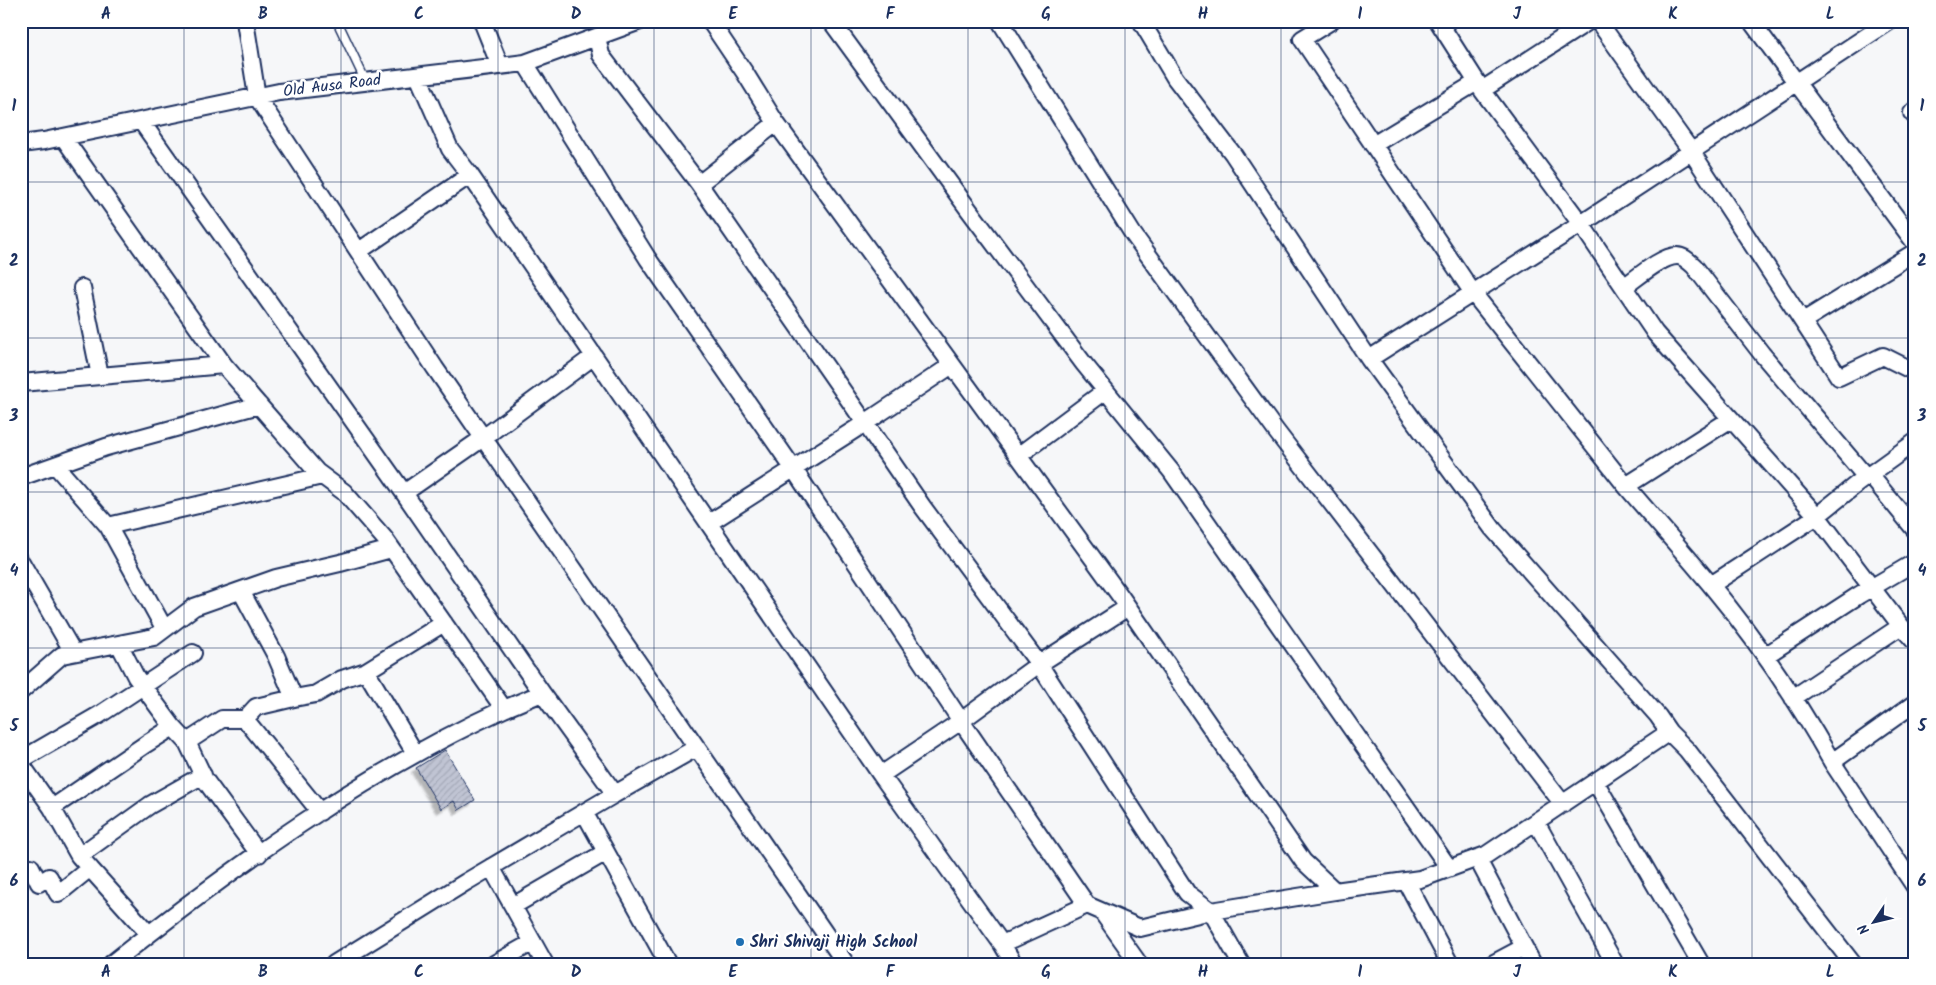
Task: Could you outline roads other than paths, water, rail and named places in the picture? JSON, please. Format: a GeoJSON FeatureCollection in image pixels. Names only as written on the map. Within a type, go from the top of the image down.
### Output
{"type":"FeatureCollection","features":[{"type":"Feature","properties":{"kind":"street"},"geometry":{"type":"LineString","coordinates":[[245,21],[257,97],[483,438],[846,964]]}},
{"type":"Feature","properties":{"kind":"street"},"geometry":{"type":"LineString","coordinates":[[482,21],[500,66]]}},
{"type":"Feature","properties":{"kind":"street","name":"Old Ausa Road"},"geometry":{"type":"LineString","coordinates":[[21,144],[279,92],[525,63],[598,37],[612,26],[640,21]]}},
{"type":"Feature","properties":{"kind":"street"},"geometry":{"type":"LineString","coordinates":[[710,21],[746,73],[776,123],[1128,607],[1304,861],[1334,891]]}},
{"type":"Feature","properties":{"kind":"street"},"geometry":{"type":"LineString","coordinates":[[831,21],[968,210],[1105,391],[1171,471],[1449,868]]}},
{"type":"Feature","properties":{"kind":"street"},"geometry":{"type":"LineString","coordinates":[[1000,21],[1133,234],[1276,431],[1563,804]]}},
{"type":"Feature","properties":{"kind":"street"},"geometry":{"type":"LineString","coordinates":[[1141,21],[1175,78],[1233,154],[1369,359],[1493,529],[1658,716],[1669,732],[1687,750],[1853,964]]}},
{"type":"Feature","properties":{"kind":"street"},"geometry":{"type":"LineString","coordinates":[[1438,21],[1480,86],[1582,224],[1655,333],[1817,516],[1915,642]]}},
{"type":"Feature","properties":{"kind":"street"},"geometry":{"type":"LineString","coordinates":[[1373,145],[1480,86],[1589,21]]}},
{"type":"Feature","properties":{"kind":"street"},"geometry":{"type":"LineString","coordinates":[[1598,21],[1691,151],[1839,377],[1883,356],[1915,372]]}},
{"type":"Feature","properties":{"kind":"street"},"geometry":{"type":"LineString","coordinates":[[1751,21],[1915,243]]}},
{"type":"Feature","properties":{"kind":"street"},"geometry":{"type":"LineString","coordinates":[[1369,359],[1582,224],[1890,21]]}},
{"type":"Feature","properties":{"kind":"street"},"geometry":{"type":"LineString","coordinates":[[1326,23],[1302,39],[1473,293],[1626,486],[1711,585],[1765,656],[1807,718],[1832,762],[1915,887]]}},
{"type":"Feature","properties":{"kind":"street"},"geometry":{"type":"LineString","coordinates":[[598,37],[601,55],[699,184],[922,506],[1039,664],[1187,893],[1211,911],[1241,964]]}},
{"type":"Feature","properties":{"kind":"street"},"geometry":{"type":"LineString","coordinates":[[525,63],[648,259],[794,468],[962,722],[1095,908],[1139,964]]}},
{"type":"Feature","properties":{"kind":"street"},"geometry":{"type":"LineString","coordinates":[[418,76],[450,149],[470,175],[881,775],[1002,944],[1014,964]]}},
{"type":"Feature","properties":{"kind":"street"},"geometry":{"type":"LineString","coordinates":[[1915,110],[1912,112],[1915,116]]}},
{"type":"Feature","properties":{"kind":"street"},"geometry":{"type":"LineString","coordinates":[[141,121],[404,493],[542,693],[615,794]]}},
{"type":"Feature","properties":{"kind":"street"},"geometry":{"type":"LineString","coordinates":[[699,184],[776,123]]}},
{"type":"Feature","properties":{"kind":"street"},"geometry":{"type":"LineString","coordinates":[[63,137],[224,365],[322,476],[344,492],[392,549],[504,709]]}},
{"type":"Feature","properties":{"kind":"street"},"geometry":{"type":"LineString","coordinates":[[359,251],[470,175]]}},
{"type":"Feature","properties":{"kind":"street"},"geometry":{"type":"LineString","coordinates":[[1803,321],[1915,252]]}},
{"type":"Feature","properties":{"kind":"street"},"geometry":{"type":"LineString","coordinates":[[1624,287],[1665,259],[1677,256],[1685,258],[1694,266],[1775,369],[1868,476],[1909,511],[1915,530]]}},
{"type":"Feature","properties":{"kind":"street"},"geometry":{"type":"LineString","coordinates":[[82,288],[100,376]]}},
{"type":"Feature","properties":{"kind":"street"},"geometry":{"type":"LineString","coordinates":[[404,493],[483,438],[594,356]]}},
{"type":"Feature","properties":{"kind":"street"},"geometry":{"type":"LineString","coordinates":[[21,383],[224,365]]}},
{"type":"Feature","properties":{"kind":"street"},"geometry":{"type":"LineString","coordinates":[[709,523],[952,365]]}},
{"type":"Feature","properties":{"kind":"street"},"geometry":{"type":"LineString","coordinates":[[1018,456],[1105,391]]}},
{"type":"Feature","properties":{"kind":"street"},"geometry":{"type":"LineString","coordinates":[[21,477],[106,447],[259,405]]}},
{"type":"Feature","properties":{"kind":"street"},"geometry":{"type":"LineString","coordinates":[[1626,486],[1731,419]]}},
{"type":"Feature","properties":{"kind":"street"},"geometry":{"type":"LineString","coordinates":[[1711,585],[1817,516],[1915,442]]}},
{"type":"Feature","properties":{"kind":"street"},"geometry":{"type":"LineString","coordinates":[[54,465],[108,526],[164,628]]}},
{"type":"Feature","properties":{"kind":"street"},"geometry":{"type":"LineString","coordinates":[[108,526],[322,476]]}},
{"type":"Feature","properties":{"kind":"street"},"geometry":{"type":"LineString","coordinates":[[21,691],[62,655],[154,636],[194,608],[276,578],[392,549]]}},
{"type":"Feature","properties":{"kind":"street"},"geometry":{"type":"LineString","coordinates":[[21,562],[73,652]]}},
{"type":"Feature","properties":{"kind":"street"},"geometry":{"type":"LineString","coordinates":[[1765,656],[1871,587],[1915,562]]}},
{"type":"Feature","properties":{"kind":"street"},"geometry":{"type":"LineString","coordinates":[[241,591],[276,656],[294,698]]}},
{"type":"Feature","properties":{"kind":"street"},"geometry":{"type":"LineString","coordinates":[[881,775],[962,722],[1039,664],[1128,607]]}},
{"type":"Feature","properties":{"kind":"street"},"geometry":{"type":"LineString","coordinates":[[245,720],[256,708],[316,694],[342,679],[366,671],[444,623]]}},
{"type":"Feature","properties":{"kind":"street"},"geometry":{"type":"LineString","coordinates":[[1793,698],[1901,626]]}},
{"type":"Feature","properties":{"kind":"street"},"geometry":{"type":"LineString","coordinates":[[119,644],[136,677],[173,727],[187,742],[203,775],[259,854]]}},
{"type":"Feature","properties":{"kind":"street"},"geometry":{"type":"LineString","coordinates":[[149,934],[85,862],[21,762],[99,715],[193,652]]}},
{"type":"Feature","properties":{"kind":"street"},"geometry":{"type":"LineString","coordinates":[[366,671],[415,754]]}},
{"type":"Feature","properties":{"kind":"street"},"geometry":{"type":"LineString","coordinates":[[111,964],[200,894],[320,812],[450,734],[542,693]]}},
{"type":"Feature","properties":{"kind":"street"},"geometry":{"type":"LineString","coordinates":[[1832,762],[1915,703]]}},
{"type":"Feature","properties":{"kind":"street"},"geometry":{"type":"LineString","coordinates":[[187,742],[222,718],[245,720],[320,812]]}},
{"type":"Feature","properties":{"kind":"street"},"geometry":{"type":"LineString","coordinates":[[52,808],[173,727]]}},
{"type":"Feature","properties":{"kind":"street"},"geometry":{"type":"LineString","coordinates":[[1002,944],[1095,908],[1140,928],[1211,911],[1420,879],[1486,855],[1596,783],[1669,732]]}},
{"type":"Feature","properties":{"kind":"street"},"geometry":{"type":"LineString","coordinates":[[334,964],[491,867],[696,748]]}},
{"type":"Feature","properties":{"kind":"street"},"geometry":{"type":"LineString","coordinates":[[21,874],[31,867],[39,883],[49,877],[58,894],[85,862],[150,805],[203,775]]}},
{"type":"Feature","properties":{"kind":"street"},"geometry":{"type":"LineString","coordinates":[[1596,783],[1701,964]]}},
{"type":"Feature","properties":{"kind":"street"},"geometry":{"type":"LineString","coordinates":[[584,812],[668,964]]}},
{"type":"Feature","properties":{"kind":"street"},"geometry":{"type":"LineString","coordinates":[[1536,822],[1615,964]]}},
{"type":"Feature","properties":{"kind":"street"},"geometry":{"type":"LineString","coordinates":[[513,906],[606,852]]}},
{"type":"Feature","properties":{"kind":"street"},"geometry":{"type":"LineString","coordinates":[[1477,858],[1532,964]]}},
{"type":"Feature","properties":{"kind":"street"},"geometry":{"type":"LineString","coordinates":[[491,867],[546,964]]}},
{"type":"Feature","properties":{"kind":"street"},"geometry":{"type":"LineString","coordinates":[[1406,881],[1450,964]]}},
{"type":"Feature","properties":{"kind":"street"},"geometry":{"type":"LineString","coordinates":[[494,964],[533,942]]}},
{"type":"Feature","properties":{"kind":"street"},"geometry":{"type":"LineString","coordinates":[[1492,964],[1524,947]]}},
{"type":"Feature","properties":{"kind":"lane"},"geometry":{"type":"LineString","coordinates":[[337,21],[366,82]]}},
{"type":"Feature","properties":{"kind":"place","name":"Shri Shivaji High School"},"geometry":{"type":"Point","coordinates":[740,942]}}]}
